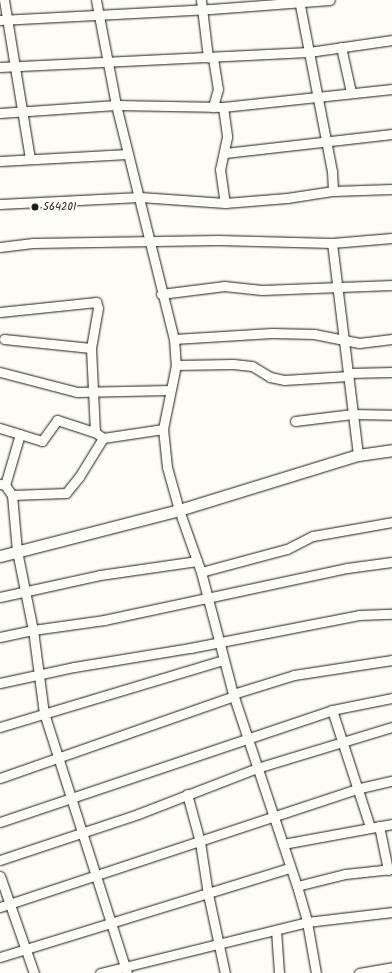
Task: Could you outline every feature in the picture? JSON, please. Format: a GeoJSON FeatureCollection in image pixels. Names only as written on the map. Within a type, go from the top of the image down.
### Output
{"type":"FeatureCollection","features":[{"type":"Feature","properties":{"kind":"street"},"geometry":{"type":"LineString","coordinates":[[4,0],[4,20],[15,66],[30,159]]}},
{"type":"Feature","properties":{"kind":"street"},"geometry":{"type":"LineString","coordinates":[[96,0],[116,105],[140,197],[161,294],[174,339],[176,364],[163,429],[167,467],[179,510],[201,572],[233,695],[297,886],[307,922],[316,973]]}},
{"type":"Feature","properties":{"kind":"street"},"geometry":{"type":"LineString","coordinates":[[201,0],[210,58],[218,88],[213,107]]}},
{"type":"Feature","properties":{"kind":"street"},"geometry":{"type":"LineString","coordinates":[[4,20],[99,14],[202,10],[330,0]]}},
{"type":"Feature","properties":{"kind":"street"},"geometry":{"type":"LineString","coordinates":[[300,2],[324,143],[332,171],[333,191]]}},
{"type":"Feature","properties":{"kind":"street"},"geometry":{"type":"LineString","coordinates":[[0,67],[152,58],[210,58],[309,52],[392,40]]}},
{"type":"Feature","properties":{"kind":"street"},"geometry":{"type":"LineString","coordinates":[[341,47],[351,92]]}},
{"type":"Feature","properties":{"kind":"street"},"geometry":{"type":"LineString","coordinates":[[0,113],[116,105],[223,107],[351,92],[392,89]]}},
{"type":"Feature","properties":{"kind":"street"},"geometry":{"type":"LineString","coordinates":[[223,107],[227,138],[220,169],[225,203]]}},
{"type":"Feature","properties":{"kind":"street"},"geometry":{"type":"LineString","coordinates":[[225,152],[324,143],[392,134]]}},
{"type":"Feature","properties":{"kind":"street"},"geometry":{"type":"LineString","coordinates":[[0,161],[128,154]]}},
{"type":"Feature","properties":{"kind":"street"},"geometry":{"type":"LineString","coordinates":[[0,204],[140,197],[225,203],[287,198],[333,191],[392,189]]}},
{"type":"Feature","properties":{"kind":"street"},"geometry":{"type":"LineString","coordinates":[[0,247],[33,243],[218,240],[332,243],[392,238]]}},
{"type":"Feature","properties":{"kind":"street"},"geometry":{"type":"LineString","coordinates":[[332,243],[358,455]]}},
{"type":"Feature","properties":{"kind":"street"},"geometry":{"type":"LineString","coordinates":[[161,294],[224,286],[262,290],[392,285]]}},
{"type":"Feature","properties":{"kind":"street"},"geometry":{"type":"LineString","coordinates":[[0,312],[93,301],[98,308],[91,348],[95,432]]}},
{"type":"Feature","properties":{"kind":"street"},"geometry":{"type":"LineString","coordinates":[[174,339],[272,333],[314,334],[359,343],[392,339]]}},
{"type":"Feature","properties":{"kind":"street"},"geometry":{"type":"LineString","coordinates":[[4,339],[91,348]]}},
{"type":"Feature","properties":{"kind":"street"},"geometry":{"type":"LineString","coordinates":[[176,364],[252,366],[270,377],[284,380],[392,372]]}},
{"type":"Feature","properties":{"kind":"street"},"geometry":{"type":"LineString","coordinates":[[0,372],[92,393],[170,390]]}},
{"type":"Feature","properties":{"kind":"street"},"geometry":{"type":"LineString","coordinates":[[295,421],[353,414],[392,415]]}},
{"type":"Feature","properties":{"kind":"street"},"geometry":{"type":"LineString","coordinates":[[0,428],[42,441],[56,420],[95,432],[103,438],[163,429]]}},
{"type":"Feature","properties":{"kind":"street"},"geometry":{"type":"LineString","coordinates":[[20,434],[2,485],[12,495],[17,551],[33,630],[44,713],[57,760],[71,798],[126,969]]}},
{"type":"Feature","properties":{"kind":"street"},"geometry":{"type":"LineString","coordinates":[[12,495],[66,493],[79,478],[103,438]]}},
{"type":"Feature","properties":{"kind":"street"},"geometry":{"type":"LineString","coordinates":[[0,556],[179,510],[358,455],[392,450]]}},
{"type":"Feature","properties":{"kind":"street"},"geometry":{"type":"LineString","coordinates":[[201,572],[286,549],[313,536],[392,522]]}},
{"type":"Feature","properties":{"kind":"street"},"geometry":{"type":"LineString","coordinates":[[0,597],[100,575],[197,561]]}},
{"type":"Feature","properties":{"kind":"street"},"geometry":{"type":"LineString","coordinates":[[0,637],[33,630],[104,620],[347,568],[392,562]]}},
{"type":"Feature","properties":{"kind":"street"},"geometry":{"type":"LineString","coordinates":[[0,684],[39,675],[359,615],[392,614]]}},
{"type":"Feature","properties":{"kind":"street"},"geometry":{"type":"LineString","coordinates":[[0,727],[223,660]]}},
{"type":"Feature","properties":{"kind":"street"},"geometry":{"type":"LineString","coordinates":[[0,778],[57,760],[233,695],[294,675],[392,660]]}},
{"type":"Feature","properties":{"kind":"street"},"geometry":{"type":"LineString","coordinates":[[0,822],[332,710],[392,698]]}},
{"type":"Feature","properties":{"kind":"street"},"geometry":{"type":"LineString","coordinates":[[297,886],[345,874],[390,870],[375,826],[356,789],[343,742],[332,710]]}},
{"type":"Feature","properties":{"kind":"street"},"geometry":{"type":"LineString","coordinates":[[0,860],[81,831],[138,814],[257,768],[392,727]]}},
{"type":"Feature","properties":{"kind":"street"},"geometry":{"type":"LineString","coordinates":[[0,907],[200,842],[356,789],[392,781]]}},
{"type":"Feature","properties":{"kind":"street"},"geometry":{"type":"LineString","coordinates":[[188,794],[200,842],[208,894],[225,973]]}},
{"type":"Feature","properties":{"kind":"street"},"geometry":{"type":"LineString","coordinates":[[283,844],[392,824]]}},
{"type":"Feature","properties":{"kind":"street"},"geometry":{"type":"LineString","coordinates":[[0,957],[290,868]]}},
{"type":"Feature","properties":{"kind":"street"},"geometry":{"type":"LineString","coordinates":[[0,876],[34,973]]}},
{"type":"Feature","properties":{"kind":"street"},"geometry":{"type":"LineString","coordinates":[[100,973],[126,969],[218,943],[307,922],[392,912]]}},
{"type":"Feature","properties":{"kind":"street"},"geometry":{"type":"LineString","coordinates":[[276,930],[279,973]]}},
{"type":"Feature","properties":{"kind":"street"},"geometry":{"type":"LineString","coordinates":[[359,973],[392,967]]}},
{"type":"Feature","properties":{"kind":"place","name":"564201"},"geometry":{"type":"Point","coordinates":[35,207]}}]}
